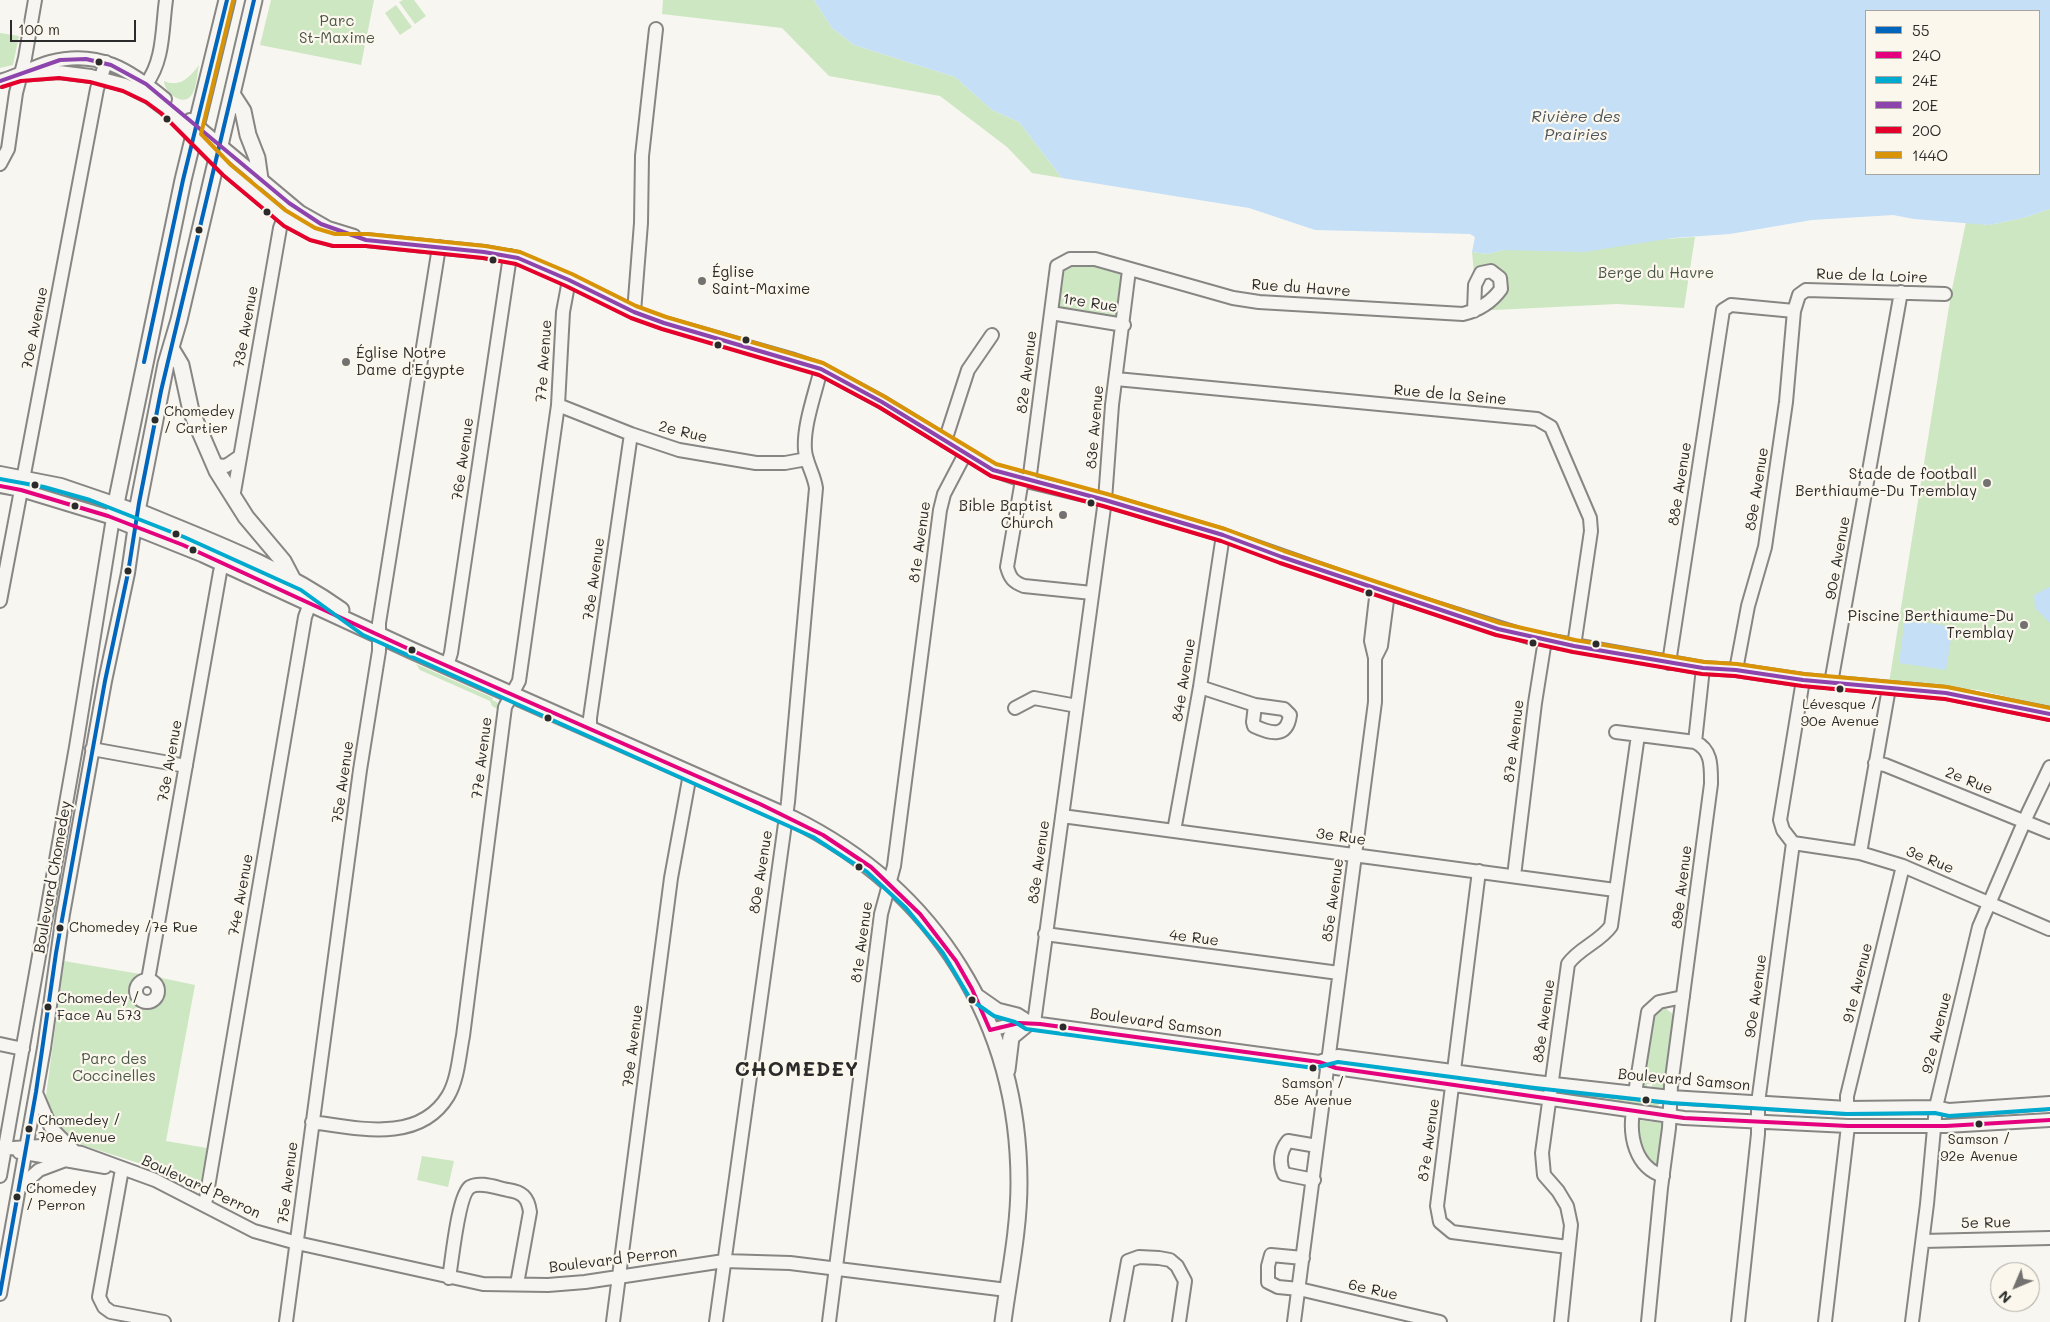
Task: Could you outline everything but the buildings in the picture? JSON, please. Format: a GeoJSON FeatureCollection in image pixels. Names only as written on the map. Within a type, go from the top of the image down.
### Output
{"type":"FeatureCollection","features":[{"type":"Feature","properties":{"kind":"main road"},"geometry":{"type":"LineString","coordinates":[[227,0],[195,131],[147,347],[113,518],[293,580]]}},
{"type":"Feature","properties":{"kind":"main road"},"geometry":{"type":"LineString","coordinates":[[254,0],[172,350],[164,373],[137,511],[312,598],[372,632],[786,816],[831,839],[860,859],[888,883],[914,908],[956,961],[975,996],[990,1030],[1006,1082],[1016,1134],[1019,1185],[1017,1222],[1002,1322]]}},
{"type":"Feature","properties":{"kind":"main road"},"geometry":{"type":"LineString","coordinates":[[232,94],[243,111],[260,179]]}},
{"type":"Feature","properties":{"kind":"main road"},"geometry":{"type":"LineString","coordinates":[[172,350],[181,365],[185,388],[194,417],[214,465],[233,498],[258,533],[283,561],[293,580],[312,598]]}},
{"type":"Feature","properties":{"kind":"main road"},"geometry":{"type":"LineString","coordinates":[[975,996],[997,1011],[1016,1016],[1031,1023],[1011,1037],[1006,1082]]}},
{"type":"Feature","properties":{"kind":"street"},"geometry":{"type":"LineString","coordinates":[[0,164],[8,149],[16,93],[35,0]]}},
{"type":"Feature","properties":{"kind":"street"},"geometry":{"type":"LineString","coordinates":[[146,84],[158,63],[166,0]]}},
{"type":"Feature","properties":{"kind":"street"},"geometry":{"type":"LineString","coordinates":[[634,312],[641,223],[642,156],[656,29]]}},
{"type":"Feature","properties":{"kind":"street"},"geometry":{"type":"LineString","coordinates":[[0,81],[48,63],[62,60],[83,58],[106,62],[125,69],[146,84],[284,218],[304,230],[328,239],[366,240],[510,256],[569,280],[634,312],[664,324],[821,369],[876,398],[964,454],[993,470],[1025,481],[1105,500],[1223,535],[1498,629],[1574,646],[1669,663],[1804,680],[1946,693],[2050,714]]}},
{"type":"Feature","properties":{"kind":"street","name":"70e Avenue"},"geometry":{"type":"LineString","coordinates":[[0,602],[97,89],[106,62]]}},
{"type":"Feature","properties":{"kind":"street"},"geometry":{"type":"LineString","coordinates":[[20,75],[58,72],[101,78],[125,85],[154,100],[195,131]]}},
{"type":"Feature","properties":{"kind":"street"},"geometry":{"type":"LineString","coordinates":[[218,153],[260,179],[295,208],[328,228],[366,240]]}},
{"type":"Feature","properties":{"kind":"street"},"geometry":{"type":"LineString","coordinates":[[284,218],[295,208]]}},
{"type":"Feature","properties":{"kind":"street","name":"73e Avenue"},"geometry":{"type":"LineString","coordinates":[[233,498],[240,467],[239,457],[280,228],[284,218]]}},
{"type":"Feature","properties":{"kind":"street","name":"75e Avenue"},"geometry":{"type":"LineString","coordinates":[[286,1322],[363,752],[379,651],[372,632],[379,623],[439,247]]}},
{"type":"Feature","properties":{"kind":"street","name":"76e Avenue"},"geometry":{"type":"LineString","coordinates":[[447,666],[451,653],[510,256]]}},
{"type":"Feature","properties":{"kind":"street","name":"Rue du Havre"},"geometry":{"type":"LineString","coordinates":[[1057,266],[1070,259],[1095,259],[1233,298],[1259,302],[1463,314],[1474,311]]}},
{"type":"Feature","properties":{"kind":"street","name":"82e Avenue"},"geometry":{"type":"LineString","coordinates":[[1057,266],[1025,481],[1007,567],[1009,577],[1024,586],[1092,593]]}},
{"type":"Feature","properties":{"kind":"street","name":"83e Avenue"},"geometry":{"type":"LineString","coordinates":[[1031,1023],[1062,816],[1105,500],[1116,379],[1124,325],[1129,270]]}},
{"type":"Feature","properties":{"kind":"street","name":"77e Avenue"},"geometry":{"type":"LineString","coordinates":[[312,1122],[360,1129],[398,1129],[414,1125],[435,1111],[448,1096],[457,1068],[463,1036],[505,707],[519,681],[558,405],[563,312],[569,280]]}},
{"type":"Feature","properties":{"kind":"street","name":"Rue de la Loire"},"geometry":{"type":"LineString","coordinates":[[1794,311],[1799,295],[1806,290],[1945,294]]}},
{"type":"Feature","properties":{"kind":"street","name":"90e Avenue"},"geometry":{"type":"LineString","coordinates":[[1831,682],[1901,292]]}},
{"type":"Feature","properties":{"kind":"street","name":"88e Avenue"},"geometry":{"type":"LineString","coordinates":[[1669,663],[1724,310],[1731,305],[1794,311]]}},
{"type":"Feature","properties":{"kind":"street","name":"89e Avenue"},"geometry":{"type":"LineString","coordinates":[[1736,670],[1748,606],[1764,547],[1786,402],[1794,311]]}},
{"type":"Feature","properties":{"kind":"street","name":"1re Rue"},"geometry":{"type":"LineString","coordinates":[[1051,313],[1124,325]]}},
{"type":"Feature","properties":{"kind":"street"},"geometry":{"type":"LineString","coordinates":[[945,441],[968,370],[992,335]]}},
{"type":"Feature","properties":{"kind":"street","name":"80e Avenue"},"geometry":{"type":"LineString","coordinates":[[716,1322],[786,816],[816,488],[814,474],[806,459],[804,438],[821,369]]}},
{"type":"Feature","properties":{"kind":"street","name":"Rue de la Seine"},"geometry":{"type":"LineString","coordinates":[[1116,379],[1538,420],[1551,427],[1590,518],[1592,530],[1574,646]]}},
{"type":"Feature","properties":{"kind":"street","name":"2e Rue"},"geometry":{"type":"LineString","coordinates":[[558,405],[631,434],[679,450],[756,463],[785,464],[806,459]]}},
{"type":"Feature","properties":{"kind":"street","name":"78e Avenue"},"geometry":{"type":"LineString","coordinates":[[590,730],[590,718],[631,434]]}},
{"type":"Feature","properties":{"kind":"street","name":"81e Avenue"},"geometry":{"type":"LineString","coordinates":[[829,1322],[881,914],[894,866],[940,510],[944,494],[964,454]]}},
{"type":"Feature","properties":{"kind":"street"},"geometry":{"type":"LineString","coordinates":[[214,465],[226,466],[239,457]]}},
{"type":"Feature","properties":{"kind":"street"},"geometry":{"type":"LineString","coordinates":[[0,473],[61,485],[116,502],[137,511]]}},
{"type":"Feature","properties":{"kind":"street"},"geometry":{"type":"LineString","coordinates":[[0,486],[21,490],[113,518]]}},
{"type":"Feature","properties":{"kind":"street","name":"Boulevard Chomedey"},"geometry":{"type":"LineString","coordinates":[[0,1294],[36,1092],[56,953],[92,749],[128,573],[137,511]]}},
{"type":"Feature","properties":{"kind":"street","name":"Boulevard Chomedey"},"geometry":{"type":"LineString","coordinates":[[0,1176],[2,1148],[23,1049],[92,654],[113,518]]}},
{"type":"Feature","properties":{"kind":"street","name":"84e Avenue"},"geometry":{"type":"LineString","coordinates":[[1174,831],[1200,688],[1223,535]]}},
{"type":"Feature","properties":{"kind":"street","name":"73e Avenue"},"geometry":{"type":"LineString","coordinates":[[148,980],[225,556]]}},
{"type":"Feature","properties":{"kind":"street","name":"85e Avenue"},"geometry":{"type":"LineString","coordinates":[[1294,1322],[1314,1180],[1325,1062],[1356,855],[1375,702],[1376,658],[1371,641],[1383,591]]}},
{"type":"Feature","properties":{"kind":"street","name":"74e Avenue"},"geometry":{"type":"LineString","coordinates":[[204,1205],[305,618],[312,598]]}},
{"type":"Feature","properties":{"kind":"street","name":"87e Avenue"},"geometry":{"type":"LineString","coordinates":[[1514,876],[1535,702],[1545,640]]}},
{"type":"Feature","properties":{"kind":"street"},"geometry":{"type":"LineString","coordinates":[[1616,732],[1695,742],[1703,668]]}},
{"type":"Feature","properties":{"kind":"street"},"geometry":{"type":"LineString","coordinates":[[1793,843],[1783,830],[1780,820],[1804,680]]}},
{"type":"Feature","properties":{"kind":"street"},"geometry":{"type":"LineString","coordinates":[[1200,688],[1255,705]]}},
{"type":"Feature","properties":{"kind":"street"},"geometry":{"type":"LineString","coordinates":[[1860,853],[1889,688]]}},
{"type":"Feature","properties":{"kind":"street"},"geometry":{"type":"LineString","coordinates":[[1015,708],[1034,698],[1077,706]]}},
{"type":"Feature","properties":{"kind":"street","name":"88e Avenue"},"geometry":{"type":"LineString","coordinates":[[1561,1322],[1570,1226],[1567,1206],[1558,1191],[1544,1175],[1542,1153],[1568,964],[1611,926],[1638,735]]}},
{"type":"Feature","properties":{"kind":"street","name":"89e Avenue"},"geometry":{"type":"LineString","coordinates":[[1648,1322],[1671,1097],[1711,784],[1708,753],[1703,746],[1695,742]]}},
{"type":"Feature","properties":{"kind":"street"},"geometry":{"type":"LineString","coordinates":[[92,749],[186,766]]}},
{"type":"Feature","properties":{"kind":"street","name":"2e Rue"},"geometry":{"type":"LineString","coordinates":[[1875,763],[2050,832]]}},
{"type":"Feature","properties":{"kind":"street","name":"92e Avenue"},"geometry":{"type":"LineString","coordinates":[[1912,1322],[1923,1241],[1936,1107],[1980,927],[2024,821],[2050,767]]}},
{"type":"Feature","properties":{"kind":"street","name":"79e Avenue"},"geometry":{"type":"LineString","coordinates":[[612,1322],[620,1276],[671,878],[690,774]]}},
{"type":"Feature","properties":{"kind":"street","name":"3e Rue"},"geometry":{"type":"LineString","coordinates":[[1062,816],[1615,890]]}},
{"type":"Feature","properties":{"kind":"street","name":"90e Avenue"},"geometry":{"type":"LineString","coordinates":[[1738,1322],[1758,1134],[1758,1103],[1793,843]]}},
{"type":"Feature","properties":{"kind":"street","name":"3e Rue"},"geometry":{"type":"LineString","coordinates":[[1793,843],[1860,853],[1903,866],[2049,929]]}},
{"type":"Feature","properties":{"kind":"street","name":"91e Avenue"},"geometry":{"type":"LineString","coordinates":[[1847,1108],[1847,1096],[1903,866]]}},
{"type":"Feature","properties":{"kind":"street","name":"87e Avenue"},"geometry":{"type":"LineString","coordinates":[[1479,871],[1437,1206],[1440,1222],[1452,1232],[1568,1247]]}},
{"type":"Feature","properties":{"kind":"street","name":"4e Rue"},"geometry":{"type":"LineString","coordinates":[[1045,934],[1339,973]]}},
{"type":"Feature","properties":{"kind":"street"},"geometry":{"type":"LineString","coordinates":[[1635,1094],[1648,1012],[1654,1005],[1662,1001],[1683,997]]}},
{"type":"Feature","properties":{"kind":"street","name":"Boulevard Samson"},"geometry":{"type":"LineString","coordinates":[[990,1030],[1014,1024],[1031,1023],[1325,1062],[1338,1056],[1453,1077],[1550,1098],[1670,1116],[1848,1126],[1946,1126],[2050,1120]]}},
{"type":"Feature","properties":{"kind":"street"},"geometry":{"type":"LineString","coordinates":[[0,1044],[23,1049]]}},
{"type":"Feature","properties":{"kind":"street","name":"Boulevard Samson"},"geometry":{"type":"LineString","coordinates":[[1453,1077],[1552,1084],[1671,1097],[1847,1108],[1936,1107],[1960,1109],[2050,1103]]}},
{"type":"Feature","properties":{"kind":"street"},"geometry":{"type":"LineString","coordinates":[[36,1092],[49,1124],[74,1151]]}},
{"type":"Feature","properties":{"kind":"street"},"geometry":{"type":"LineString","coordinates":[[1633,1111],[1631,1133],[1638,1154],[1650,1169],[1663,1176]]}},
{"type":"Feature","properties":{"kind":"street"},"geometry":{"type":"LineString","coordinates":[[1824,1322],[1848,1126]]}},
{"type":"Feature","properties":{"kind":"street"},"geometry":{"type":"LineString","coordinates":[[1314,1180],[1284,1174],[1280,1166],[1283,1147],[1288,1141],[1317,1146]]}},
{"type":"Feature","properties":{"kind":"street","name":"Boulevard Perron"},"geometry":{"type":"LineString","coordinates":[[26,1150],[41,1146],[74,1151],[155,1180],[254,1231],[297,1243],[483,1284],[548,1285],[585,1282],[724,1261],[790,1263],[1007,1290]]}},
{"type":"Feature","properties":{"kind":"street","name":"Boulevard Perron"},"geometry":{"type":"LineString","coordinates":[[2,1148],[26,1150],[64,1161],[122,1169]]}},
{"type":"Feature","properties":{"kind":"street"},"geometry":{"type":"LineString","coordinates":[[19,1188],[39,1170],[64,1161]]}},
{"type":"Feature","properties":{"kind":"street"},"geometry":{"type":"LineString","coordinates":[[122,1169],[99,1297],[104,1307],[111,1312],[164,1322]]}},
{"type":"Feature","properties":{"kind":"street"},"geometry":{"type":"LineString","coordinates":[[449,1278],[461,1201],[469,1188],[478,1184],[518,1191],[525,1196],[529,1204],[530,1212],[517,1284]]}},
{"type":"Feature","properties":{"kind":"street","name":"5e Rue"},"geometry":{"type":"LineString","coordinates":[[1923,1241],[2050,1238]]}},
{"type":"Feature","properties":{"kind":"street"},"geometry":{"type":"LineString","coordinates":[[1299,1289],[1278,1287],[1268,1282],[1268,1266],[1271,1255],[1303,1258]]}},
{"type":"Feature","properties":{"kind":"street"},"geometry":{"type":"LineString","coordinates":[[1117,1322],[1128,1261],[1139,1257],[1170,1260],[1177,1266],[1185,1281],[1179,1322]]}},
{"type":"Feature","properties":{"kind":"street","name":"6e Rue"},"geometry":{"type":"LineString","coordinates":[[1299,1289],[1440,1322]]}},
{"type":"Feature","properties":{"kind":"green space","name":"Parc St-Maxime"},"geometry":{"type":"Polygon","coordinates":[[[271,0],[374,0],[361,65],[260,45],[271,0]]]}},
{"type":"Feature","properties":{"kind":"green space"},"geometry":{"type":"Polygon","coordinates":[[[414,0],[426,16],[415,24],[399,2],[414,0]]]}},
{"type":"Feature","properties":{"kind":"green space"},"geometry":{"type":"Polygon","coordinates":[[[663,0],[814,0],[832,28],[854,45],[955,77],[992,110],[1019,122],[1062,178],[1032,173],[1007,147],[940,96],[829,76],[782,28],[662,14],[663,0]]]}},
{"type":"Feature","properties":{"kind":"green space"},"geometry":{"type":"Polygon","coordinates":[[[396,5],[412,27],[400,35],[385,13],[396,5]]]}},
{"type":"Feature","properties":{"kind":"green space"},"geometry":{"type":"Polygon","coordinates":[[[0,33],[19,36],[13,65],[0,68],[0,33]]]}},
{"type":"Feature","properties":{"kind":"green space"},"geometry":{"type":"Polygon","coordinates":[[[199,65],[195,86],[190,97],[182,100],[170,93],[164,81],[170,83],[180,82],[192,74],[199,65]]]}},
{"type":"Feature","properties":{"kind":"green space"},"geometry":{"type":"Polygon","coordinates":[[[2050,209],[2050,707],[1979,690],[1889,683],[1951,294],[1966,222],[1989,225],[2023,218],[2050,209]]]}},
{"type":"Feature","properties":{"kind":"green space","name":"Berge du Havre"},"geometry":{"type":"Polygon","coordinates":[[[1695,237],[1684,308],[1617,304],[1474,311],[1501,289],[1491,271],[1475,285],[1472,252],[1488,254],[1503,250],[1695,237]]]}},
{"type":"Feature","properties":{"kind":"green space"},"geometry":{"type":"Polygon","coordinates":[[[1070,259],[1129,270],[1124,325],[1051,313],[1057,266],[1070,259]]]}},
{"type":"Feature","properties":{"kind":"green space"},"geometry":{"type":"Polygon","coordinates":[[[416,664],[493,698],[492,700],[497,702],[497,709],[492,706],[490,701],[420,670],[416,664]]]}},
{"type":"Feature","properties":{"kind":"green space","name":"Parc des Coccinelles"},"geometry":{"type":"Polygon","coordinates":[[[64,961],[140,974],[131,982],[131,992],[139,1005],[147,1007],[162,999],[164,988],[157,977],[195,985],[166,1141],[207,1148],[200,1184],[193,1182],[190,1185],[157,1169],[79,1144],[57,1126],[48,1109],[46,1096],[57,1014],[60,1014],[61,1009],[58,1008],[64,961]]]}},
{"type":"Feature","properties":{"kind":"green space"},"geometry":{"type":"Polygon","coordinates":[[[1665,1008],[1674,1015],[1665,1085],[1663,1088],[1652,1087],[1652,1084],[1647,1084],[1647,1087],[1643,1087],[1651,1017],[1657,1011],[1665,1008]]]}},
{"type":"Feature","properties":{"kind":"green space"},"geometry":{"type":"Polygon","coordinates":[[[1565,1092],[1659,1102],[1658,1109],[1564,1094],[1565,1092]]]}},
{"type":"Feature","properties":{"kind":"green space"},"geometry":{"type":"Polygon","coordinates":[[[1638,1120],[1662,1123],[1664,1126],[1659,1165],[1653,1165],[1640,1148],[1638,1120]]]}},
{"type":"Feature","properties":{"kind":"green space"},"geometry":{"type":"Polygon","coordinates":[[[422,1156],[454,1161],[448,1187],[417,1180],[422,1156]]]}},
{"type":"Feature","properties":{"kind":"water","name":"Rivière des Prairies"},"geometry":{"type":"Polygon","coordinates":[[[814,0],[2050,0],[2050,209],[2023,218],[1989,225],[1914,219],[1893,215],[1812,220],[1730,234],[1673,238],[1584,252],[1503,250],[1488,254],[1472,252],[1475,237],[1470,234],[1315,230],[1249,208],[1062,178],[1019,122],[992,110],[955,77],[854,45],[832,28],[814,0]]]}},
{"type":"Feature","properties":{"kind":"water"},"geometry":{"type":"Polygon","coordinates":[[[2049,587],[2050,623],[2035,608],[2034,595],[2049,587]]]}},
{"type":"Feature","properties":{"kind":"water"},"geometry":{"type":"Polygon","coordinates":[[[1905,619],[1953,627],[1946,670],[1899,663],[1905,619]]]}},
{"type":"Feature","properties":{"kind":"transit line","name":"55"},"geometry":{"type":"LineString","coordinates":[[144,362],[183,180],[227,0]]}},
{"type":"Feature","properties":{"kind":"transit line","name":"55"},"geometry":{"type":"LineString","coordinates":[[0,1294],[36,1092],[56,953],[105,681],[128,573],[139,503],[161,391],[254,0]]}},
{"type":"Feature","properties":{"kind":"transit line","name":"144O"},"geometry":{"type":"LineString","coordinates":[[233,1],[201,134],[231,165],[285,210],[315,228],[335,234],[367,234],[485,246],[520,252],[572,274],[636,306],[666,317],[823,363],[885,397],[996,464],[1225,529],[1284,551],[1500,623],[1575,640],[1704,662],[1737,664],[1804,674],[1947,687],[2050,708]]}},
{"type":"Feature","properties":{"kind":"transit line","name":"20E"},"geometry":{"type":"LineString","coordinates":[[0,81],[60,60],[86,59],[111,65],[146,84],[289,203],[321,224],[366,240],[484,252],[518,258],[569,280],[634,312],[664,323],[821,369],[882,402],[993,470],[1105,500],[1223,535],[1282,557],[1498,629],[1574,646],[1703,668],[1736,670],[1803,680],[1946,693],[2050,714]]}},
{"type":"Feature","properties":{"kind":"transit line","name":"20O"},"geometry":{"type":"LineString","coordinates":[[2,87],[21,81],[59,78],[90,82],[123,91],[146,102],[161,113],[223,175],[284,226],[310,240],[333,246],[366,246],[483,258],[516,264],[631,318],[662,329],[819,375],[879,407],[991,476],[1103,506],[1221,541],[1280,563],[1496,635],[1573,652],[1702,674],[1735,676],[1802,686],[1945,699],[2049,720]]}},
{"type":"Feature","properties":{"kind":"transit line","name":"24E"},"geometry":{"type":"LineString","coordinates":[[0,479],[44,487],[90,500],[184,537],[301,590],[363,635],[813,837],[867,872],[906,908],[943,953],[971,1000],[994,1016],[1015,1022],[1026,1029],[1314,1068],[1338,1062],[1535,1088],[1671,1103],[1847,1114],[1935,1113],[1949,1116],[2050,1109]]}},
{"type":"Feature","properties":{"kind":"transit line","name":"24O"},"geometry":{"type":"LineString","coordinates":[[0,486],[21,490],[108,516],[183,545],[411,650],[760,804],[823,835],[871,867],[920,914],[956,961],[972,989],[990,1030],[1019,1023],[1040,1024],[1319,1062],[1336,1068],[1684,1118],[1848,1126],[1946,1126],[2050,1120]]}},
{"type":"Feature","properties":{"kind":"place","name":"Église Saint-Maxime"},"geometry":{"type":"Point","coordinates":[702,281]}},
{"type":"Feature","properties":{"kind":"place","name":"Église Notre Dame d'Egypte"},"geometry":{"type":"Point","coordinates":[346,362]}},
{"type":"Feature","properties":{"kind":"place","name":"Chomedey / Cartier"},"geometry":{"type":"Point","coordinates":[155,420]}},
{"type":"Feature","properties":{"kind":"place","name":"Stade de football Berthiaume-Du Tremblay"},"geometry":{"type":"Point","coordinates":[1987,483]}},
{"type":"Feature","properties":{"kind":"place","name":"Bible Baptist Church"},"geometry":{"type":"Point","coordinates":[1063,515]}},
{"type":"Feature","properties":{"kind":"place","name":"Piscine Berthiaume-Du Tremblay"},"geometry":{"type":"Point","coordinates":[2024,625]}},
{"type":"Feature","properties":{"kind":"place","name":"Lévesque / 90e Avenue"},"geometry":{"type":"Point","coordinates":[1840,689]}},
{"type":"Feature","properties":{"kind":"place","name":"Chomedey /7e Rue"},"geometry":{"type":"Point","coordinates":[60,928]}},
{"type":"Feature","properties":{"kind":"place","name":"Chomedey / Face Au 573"},"geometry":{"type":"Point","coordinates":[48,1007]}},
{"type":"Feature","properties":{"kind":"place","name":"Samson / 85e Avenue"},"geometry":{"type":"Point","coordinates":[1313,1068]}},
{"type":"Feature","properties":{"kind":"place","name":"Samson / 92e Avenue"},"geometry":{"type":"Point","coordinates":[1979,1124]}},
{"type":"Feature","properties":{"kind":"place","name":"Chomedey / 70e Avenue"},"geometry":{"type":"Point","coordinates":[29,1129]}},
{"type":"Feature","properties":{"kind":"place","name":"Chomedey / Perron"},"geometry":{"type":"Point","coordinates":[17,1197]}},
{"type":"Feature","properties":{"kind":"district","name":"CHOMEDEY"},"geometry":{"type":"Point","coordinates":[797,1070]}}]}
